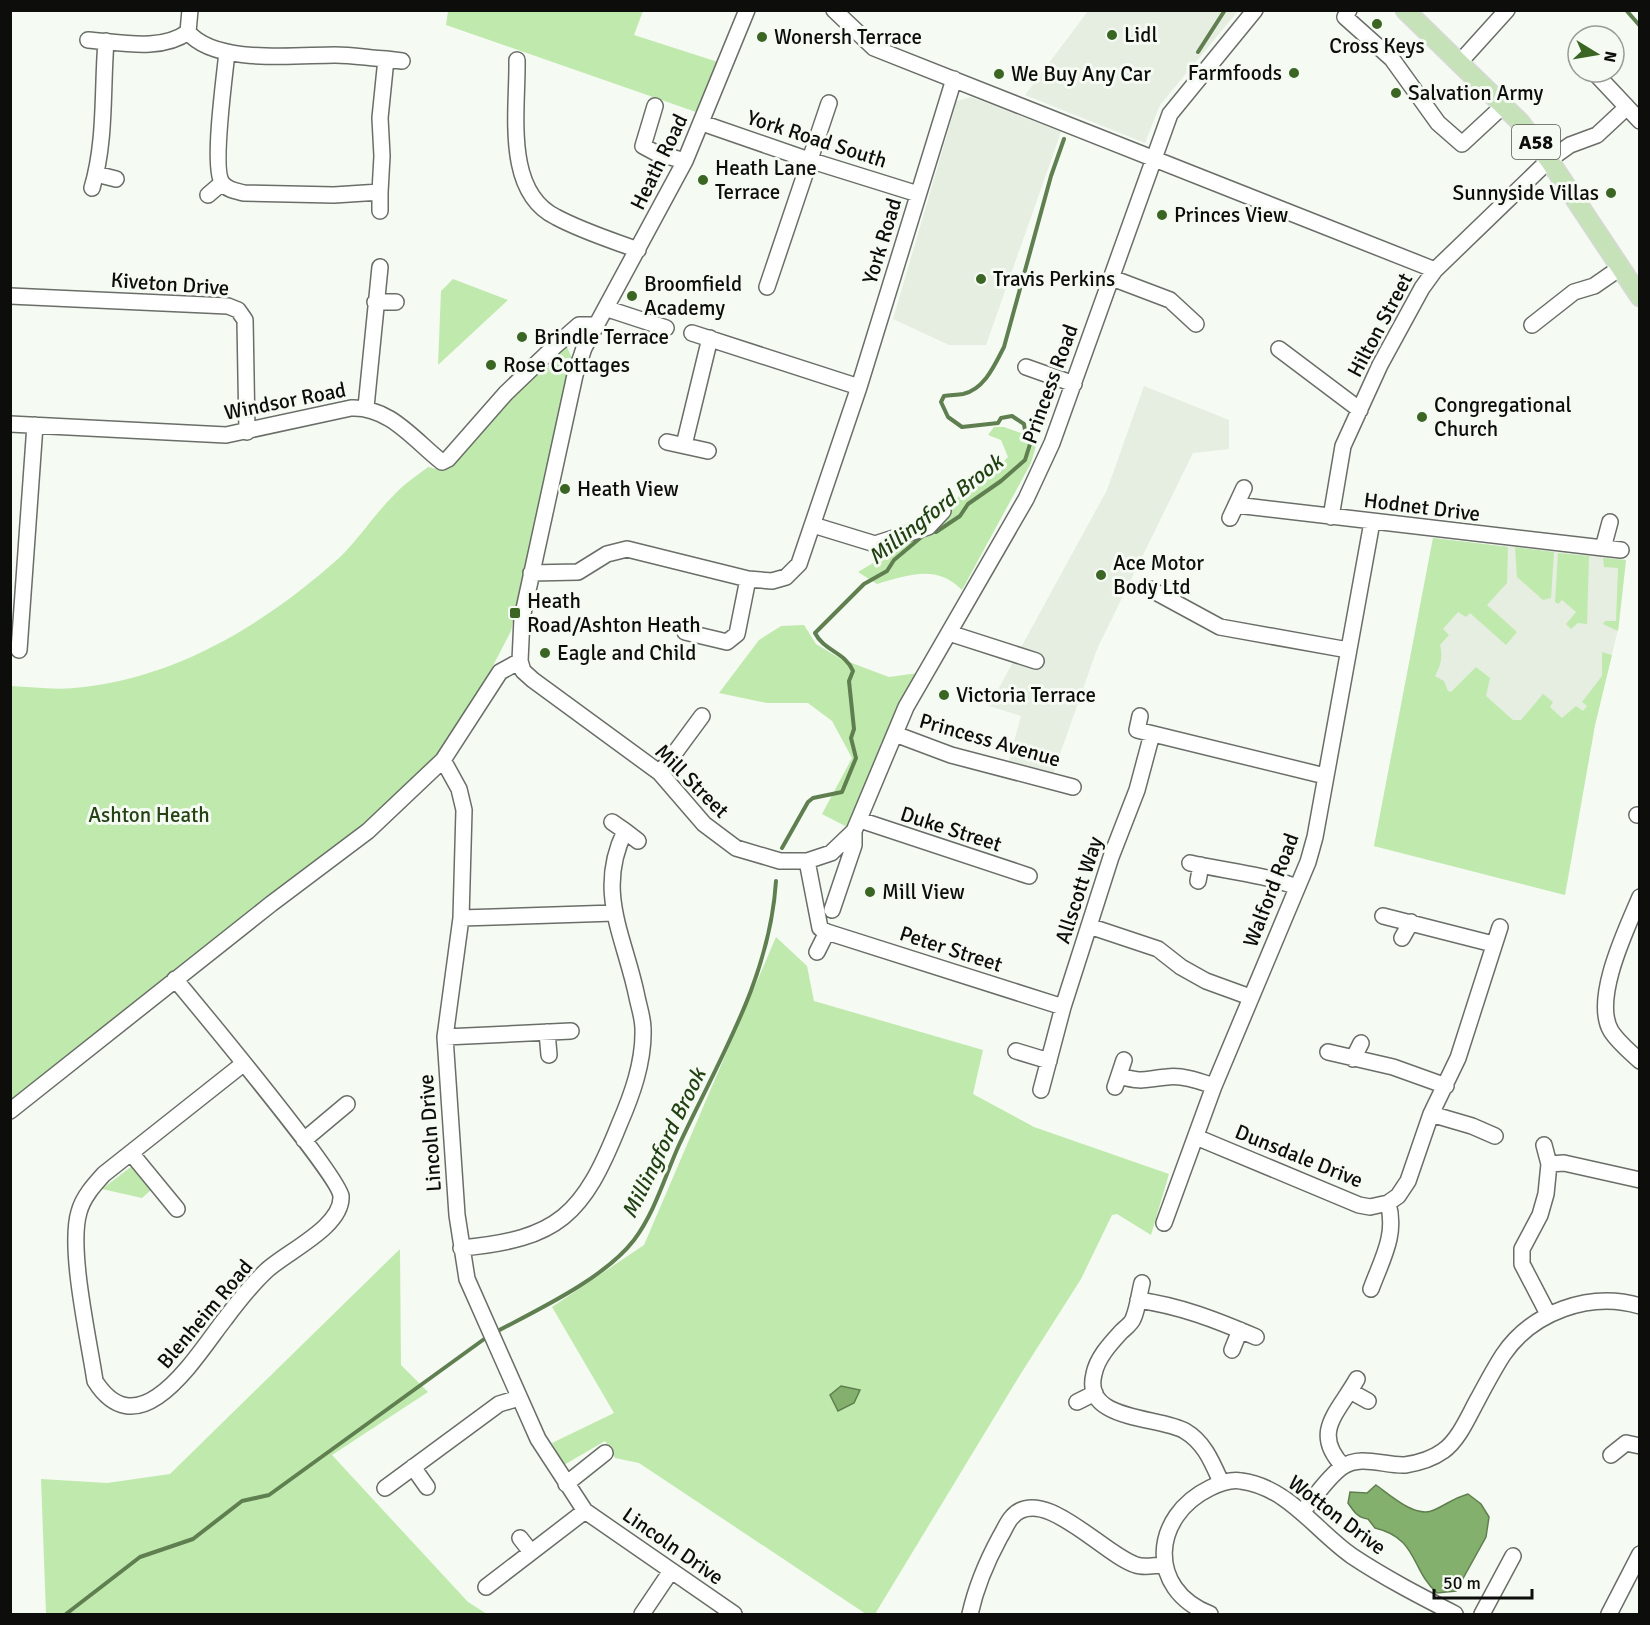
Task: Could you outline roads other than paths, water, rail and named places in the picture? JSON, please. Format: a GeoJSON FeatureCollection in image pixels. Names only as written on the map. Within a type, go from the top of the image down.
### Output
{"type":"FeatureCollection","features":[{"type":"Feature","properties":{"kind":"main road","name":"A58"},"geometry":{"type":"LineString","coordinates":[[1405,10],[1504,105],[1549,160],[1640,297]]}},
{"type":"Feature","properties":{"kind":"street"},"geometry":{"type":"LineString","coordinates":[[188,32],[190,10]]}},
{"type":"Feature","properties":{"kind":"street","name":"Heath Road"},"geometry":{"type":"LineString","coordinates":[[520,661],[522,618],[575,375],[596,325],[608,309],[685,161],[747,10]]}},
{"type":"Feature","properties":{"kind":"street"},"geometry":{"type":"LineString","coordinates":[[834,10],[874,48],[1435,270]]}},
{"type":"Feature","properties":{"kind":"street","name":"Princess Road"},"geometry":{"type":"LineString","coordinates":[[832,910],[854,845],[857,826],[906,707],[1026,499],[1052,443],[1170,114],[1255,10]]}},
{"type":"Feature","properties":{"kind":"street"},"geometry":{"type":"LineString","coordinates":[[1349,10],[1344,17],[1392,59],[1438,123],[1462,144],[1504,105]]}},
{"type":"Feature","properties":{"kind":"street"},"geometry":{"type":"LineString","coordinates":[[1461,62],[1508,10]]}},
{"type":"Feature","properties":{"kind":"street"},"geometry":{"type":"LineString","coordinates":[[88,40],[166,42],[188,32]]}},
{"type":"Feature","properties":{"kind":"street"},"geometry":{"type":"LineString","coordinates":[[188,32],[212,49],[227,52],[297,57],[336,55],[402,60]]}},
{"type":"Feature","properties":{"kind":"street"},"geometry":{"type":"LineString","coordinates":[[106,41],[102,99],[103,137],[94,181],[116,179]]}},
{"type":"Feature","properties":{"kind":"street"},"geometry":{"type":"LineString","coordinates":[[227,52],[218,148],[218,173],[222,183],[231,190],[244,193],[334,195],[380,192]]}},
{"type":"Feature","properties":{"kind":"street"},"geometry":{"type":"LineString","coordinates":[[380,211],[382,156],[380,118],[386,59]]}},
{"type":"Feature","properties":{"kind":"street"},"geometry":{"type":"LineString","coordinates":[[518,60],[518,168],[525,186],[537,202],[554,217],[638,250]]}},
{"type":"Feature","properties":{"kind":"street","name":"York Road"},"geometry":{"type":"LineString","coordinates":[[531,573],[578,572],[607,554],[627,549],[748,579],[772,581],[786,577],[799,564],[859,387],[954,80]]}},
{"type":"Feature","properties":{"kind":"street"},"geometry":{"type":"LineString","coordinates":[[1605,84],[1640,121]]}},
{"type":"Feature","properties":{"kind":"street"},"geometry":{"type":"LineString","coordinates":[[767,287],[829,103]]}},
{"type":"Feature","properties":{"kind":"street"},"geometry":{"type":"LineString","coordinates":[[655,106],[643,146],[656,153],[685,161]]}},
{"type":"Feature","properties":{"kind":"street","name":"Hilton Street"},"geometry":{"type":"LineString","coordinates":[[1331,517],[1342,446],[1422,288],[1435,270],[1549,160],[1570,145],[1597,135],[1627,108]]}},
{"type":"Feature","properties":{"kind":"street","name":"York Road South"},"geometry":{"type":"LineString","coordinates":[[702,123],[918,194]]}},
{"type":"Feature","properties":{"kind":"street"},"geometry":{"type":"LineString","coordinates":[[208,195],[222,183]]}},
{"type":"Feature","properties":{"kind":"street"},"geometry":{"type":"LineString","coordinates":[[366,407],[380,267]]}},
{"type":"Feature","properties":{"kind":"street"},"geometry":{"type":"LineString","coordinates":[[1532,325],[1574,292],[1594,286],[1620,268]]}},
{"type":"Feature","properties":{"kind":"street"},"geometry":{"type":"LineString","coordinates":[[1112,278],[1170,300],[1196,324]]}},
{"type":"Feature","properties":{"kind":"street","name":"Kiveton Drive"},"geometry":{"type":"LineString","coordinates":[[10,296],[228,306],[238,310],[245,320],[247,432]]}},
{"type":"Feature","properties":{"kind":"street"},"geometry":{"type":"LineString","coordinates":[[375,302],[396,302]]}},
{"type":"Feature","properties":{"kind":"street"},"geometry":{"type":"LineString","coordinates":[[608,309],[666,328]]}},
{"type":"Feature","properties":{"kind":"street","name":"Windsor Road"},"geometry":{"type":"LineString","coordinates":[[10,424],[226,435],[351,408],[366,407],[403,427],[442,462],[448,459],[506,393],[555,346],[579,326],[596,325]]}},
{"type":"Feature","properties":{"kind":"street"},"geometry":{"type":"LineString","coordinates":[[692,333],[859,387]]}},
{"type":"Feature","properties":{"kind":"street"},"geometry":{"type":"LineString","coordinates":[[684,446],[710,338]]}},
{"type":"Feature","properties":{"kind":"street"},"geometry":{"type":"LineString","coordinates":[[1279,349],[1360,410]]}},
{"type":"Feature","properties":{"kind":"street"},"geometry":{"type":"LineString","coordinates":[[1026,367],[1074,384]]}},
{"type":"Feature","properties":{"kind":"street"},"geometry":{"type":"LineString","coordinates":[[19,650],[35,425]]}},
{"type":"Feature","properties":{"kind":"street"},"geometry":{"type":"LineString","coordinates":[[667,442],[708,451]]}},
{"type":"Feature","properties":{"kind":"street","name":"Hodnet Drive"},"geometry":{"type":"LineString","coordinates":[[1244,488],[1233,512],[1331,517],[1621,550]]}},
{"type":"Feature","properties":{"kind":"street"},"geometry":{"type":"LineString","coordinates":[[813,525],[875,544],[928,527],[943,511]]}},
{"type":"Feature","properties":{"kind":"street","name":"Walford Road"},"geometry":{"type":"LineString","coordinates":[[1164,1223],[1214,1086],[1315,837],[1372,522]]}},
{"type":"Feature","properties":{"kind":"street"},"geometry":{"type":"LineString","coordinates":[[1602,548],[1610,522]]}},
{"type":"Feature","properties":{"kind":"street"},"geometry":{"type":"LineString","coordinates":[[684,632],[728,642],[737,634],[748,579]]}},
{"type":"Feature","properties":{"kind":"street"},"geometry":{"type":"LineString","coordinates":[[1150,589],[1220,627],[1348,650]]}},
{"type":"Feature","properties":{"kind":"street"},"geometry":{"type":"LineString","coordinates":[[949,633],[1036,661]]}},
{"type":"Feature","properties":{"kind":"street"},"geometry":{"type":"LineString","coordinates":[[10,1111],[368,831],[443,760],[500,672],[520,661]]}},
{"type":"Feature","properties":{"kind":"street","name":"Mill Street"},"geometry":{"type":"LineString","coordinates":[[520,661],[523,671],[533,680],[660,772],[704,824],[736,848],[780,861],[807,861],[831,853],[857,826]]}},
{"type":"Feature","properties":{"kind":"street"},"geometry":{"type":"LineString","coordinates":[[660,772],[702,716]]}},
{"type":"Feature","properties":{"kind":"street"},"geometry":{"type":"LineString","coordinates":[[1140,716],[1137,730],[1325,776]]}},
{"type":"Feature","properties":{"kind":"street","name":"Princess Avenue"},"geometry":{"type":"LineString","coordinates":[[895,734],[951,755],[1073,787]]}},
{"type":"Feature","properties":{"kind":"street","name":"Allscott Way"},"geometry":{"type":"LineString","coordinates":[[1041,1090],[1063,1007],[1111,857],[1137,790],[1152,734]]}},
{"type":"Feature","properties":{"kind":"street","name":"Lincoln Drive"},"geometry":{"type":"LineString","coordinates":[[443,760],[459,789],[464,810],[461,918],[445,1037],[460,1248],[467,1279],[538,1439],[585,1511],[734,1614]]}},
{"type":"Feature","properties":{"kind":"street"},"geometry":{"type":"LineString","coordinates":[[460,1248],[498,1244],[529,1236],[549,1226],[569,1213],[591,1188],[602,1167],[640,1066],[644,1028],[633,977],[614,913],[611,871],[619,826],[638,841]]}},
{"type":"Feature","properties":{"kind":"street","name":"Duke Street"},"geometry":{"type":"LineString","coordinates":[[857,826],[1029,876]]}},
{"type":"Feature","properties":{"kind":"street"},"geometry":{"type":"LineString","coordinates":[[807,861],[820,928],[826,932],[817,951]]}},
{"type":"Feature","properties":{"kind":"street"},"geometry":{"type":"LineString","coordinates":[[1198,881],[1196,864],[1268,876],[1297,886]]}},
{"type":"Feature","properties":{"kind":"street"},"geometry":{"type":"LineString","coordinates":[[1640,897],[1611,971],[1605,1013],[1610,1030],[1640,1061]]}},
{"type":"Feature","properties":{"kind":"street"},"geometry":{"type":"LineString","coordinates":[[461,918],[614,913]]}},
{"type":"Feature","properties":{"kind":"street"},"geometry":{"type":"LineString","coordinates":[[1383,916],[1493,944]]}},
{"type":"Feature","properties":{"kind":"street"},"geometry":{"type":"LineString","coordinates":[[1402,938],[1411,922]]}},
{"type":"Feature","properties":{"kind":"street"},"geometry":{"type":"LineString","coordinates":[[1089,926],[1158,949],[1181,967],[1206,981],[1250,998]]}},
{"type":"Feature","properties":{"kind":"street"},"geometry":{"type":"LineString","coordinates":[[1371,1288],[1391,1235],[1393,1221],[1388,1203],[1398,1196],[1408,1180],[1431,1114],[1446,1086],[1500,927]]}},
{"type":"Feature","properties":{"kind":"street","name":"Peter Street"},"geometry":{"type":"LineString","coordinates":[[826,932],[1063,1007]]}},
{"type":"Feature","properties":{"kind":"street","name":"Blenheim Road"},"geometry":{"type":"LineString","coordinates":[[176,980],[304,1140],[335,1183],[341,1195],[339,1211],[327,1226],[267,1270],[170,1389],[153,1400],[136,1405],[121,1404],[103,1394],[95,1381],[75,1239],[79,1211],[90,1190],[104,1174],[243,1064]]}},
{"type":"Feature","properties":{"kind":"street"},"geometry":{"type":"LineString","coordinates":[[445,1037],[571,1031]]}},
{"type":"Feature","properties":{"kind":"street"},"geometry":{"type":"LineString","coordinates":[[548,1032],[549,1055]]}},
{"type":"Feature","properties":{"kind":"street"},"geometry":{"type":"LineString","coordinates":[[1353,1059],[1361,1042]]}},
{"type":"Feature","properties":{"kind":"street"},"geometry":{"type":"LineString","coordinates":[[1016,1051],[1049,1061]]}},
{"type":"Feature","properties":{"kind":"street"},"geometry":{"type":"LineString","coordinates":[[1328,1052],[1393,1067],[1446,1086]]}},
{"type":"Feature","properties":{"kind":"street"},"geometry":{"type":"LineString","coordinates":[[1124,1060],[1117,1082],[1148,1082],[1167,1077],[1188,1077],[1214,1086]]}},
{"type":"Feature","properties":{"kind":"street"},"geometry":{"type":"LineString","coordinates":[[304,1140],[347,1104]]}},
{"type":"Feature","properties":{"kind":"street"},"geometry":{"type":"LineString","coordinates":[[1431,1114],[1472,1126],[1495,1136]]}},
{"type":"Feature","properties":{"kind":"street","name":"Dunsdale Drive"},"geometry":{"type":"LineString","coordinates":[[1196,1137],[1359,1205],[1370,1207],[1388,1203]]}},
{"type":"Feature","properties":{"kind":"street"},"geometry":{"type":"LineString","coordinates":[[1544,1145],[1550,1164],[1546,1194],[1540,1215],[1522,1249],[1522,1263],[1548,1314]]}},
{"type":"Feature","properties":{"kind":"street"},"geometry":{"type":"LineString","coordinates":[[131,1153],[177,1209]]}},
{"type":"Feature","properties":{"kind":"street"},"geometry":{"type":"LineString","coordinates":[[1550,1164],[1563,1163],[1640,1180]]}},
{"type":"Feature","properties":{"kind":"street"},"geometry":{"type":"LineString","coordinates":[[1142,1283],[1133,1320],[1097,1364],[1093,1377],[1095,1393],[1114,1412],[1168,1423],[1184,1430],[1197,1440],[1209,1455],[1221,1482],[1195,1495],[1174,1518],[1165,1541],[1164,1565],[1174,1589],[1189,1611],[1210,1614]]}},
{"type":"Feature","properties":{"kind":"street"},"geometry":{"type":"LineString","coordinates":[[1138,1300],[1171,1304],[1210,1316],[1256,1336]]}},
{"type":"Feature","properties":{"kind":"street"},"geometry":{"type":"LineString","coordinates":[[1302,1511],[1343,1466],[1361,1461],[1403,1465],[1434,1457],[1454,1440],[1504,1354],[1521,1335],[1548,1314],[1589,1302],[1609,1301],[1640,1305]]}},
{"type":"Feature","properties":{"kind":"street"},"geometry":{"type":"LineString","coordinates":[[1232,1350],[1240,1330]]}},
{"type":"Feature","properties":{"kind":"street"},"geometry":{"type":"LineString","coordinates":[[1343,1466],[1333,1455],[1326,1441],[1327,1430],[1354,1385],[1368,1401]]}},
{"type":"Feature","properties":{"kind":"street"},"geometry":{"type":"LineString","coordinates":[[1077,1402],[1095,1393]]}},
{"type":"Feature","properties":{"kind":"street"},"geometry":{"type":"LineString","coordinates":[[385,1488],[499,1404],[519,1398]]}},
{"type":"Feature","properties":{"kind":"street"},"geometry":{"type":"LineString","coordinates":[[1611,1455],[1626,1443],[1640,1446]]}},
{"type":"Feature","properties":{"kind":"street"},"geometry":{"type":"LineString","coordinates":[[566,1484],[605,1453]]}},
{"type":"Feature","properties":{"kind":"street"},"geometry":{"type":"LineString","coordinates":[[413,1467],[427,1487]]}},
{"type":"Feature","properties":{"kind":"street","name":"Wotton Drive"},"geometry":{"type":"LineString","coordinates":[[1221,1482],[1241,1481],[1266,1488],[1302,1511],[1352,1556],[1455,1614]]}},
{"type":"Feature","properties":{"kind":"street"},"geometry":{"type":"LineString","coordinates":[[970,1614],[968,1595],[991,1553],[1012,1516],[1029,1508],[1048,1510],[1067,1519],[1114,1555],[1138,1566],[1164,1565]]}},
{"type":"Feature","properties":{"kind":"street"},"geometry":{"type":"LineString","coordinates":[[486,1587],[585,1511]]}},
{"type":"Feature","properties":{"kind":"street"},"geometry":{"type":"LineString","coordinates":[[520,1538],[531,1552]]}},
{"type":"Feature","properties":{"kind":"street"},"geometry":{"type":"LineString","coordinates":[[1609,1614],[1640,1554]]}},
{"type":"Feature","properties":{"kind":"street"},"geometry":{"type":"LineString","coordinates":[[1482,1614],[1496,1575],[1513,1556]]}},
{"type":"Feature","properties":{"kind":"street"},"geometry":{"type":"LineString","coordinates":[[642,1614],[671,1571]]}},
{"type":"Feature","properties":{"kind":"waterway","name":"Millingford Brook"},"geometry":{"type":"LineString","coordinates":[[1198,52],[1225,10]]}},
{"type":"Feature","properties":{"kind":"waterway"},"geometry":{"type":"LineString","coordinates":[[1626,10],[1640,26]]}},
{"type":"Feature","properties":{"kind":"waterway","name":"Millingford Brook"},"geometry":{"type":"LineString","coordinates":[[930,531],[936,532],[960,516],[968,504],[1001,481],[1025,460],[1031,441],[1026,437],[1024,424],[1012,416],[1001,418],[998,423],[962,427],[948,417],[941,402],[944,396],[963,394],[977,387],[993,368],[1004,347],[1051,176],[1064,139]]}},
{"type":"Feature","properties":{"kind":"waterway","name":"Millingford Brook"},"geometry":{"type":"LineString","coordinates":[[782,848],[808,802],[813,798],[842,792],[856,758],[851,738],[854,729],[849,681],[853,671],[845,660],[824,644],[815,633],[864,584],[887,571],[894,560],[925,534]]}},
{"type":"Feature","properties":{"kind":"waterway","name":"Millingford Brook"},"geometry":{"type":"LineString","coordinates":[[494,1333],[549,1304],[606,1268],[634,1240],[641,1229],[654,1206],[679,1145],[726,1049],[753,984],[772,917],[776,881]]}},
{"type":"Feature","properties":{"kind":"waterway"},"geometry":{"type":"LineString","coordinates":[[66,1614],[140,1557],[193,1539],[242,1501],[269,1495],[487,1337]]}},
{"type":"Feature","properties":{"kind":"place","name":"Cross Keys"},"geometry":{"type":"Point","coordinates":[1377,24]}},
{"type":"Feature","properties":{"kind":"place","name":"Lidl"},"geometry":{"type":"Point","coordinates":[1112,35]}},
{"type":"Feature","properties":{"kind":"place","name":"Wonersh Terrace"},"geometry":{"type":"Point","coordinates":[762,37]}},
{"type":"Feature","properties":{"kind":"place","name":"Farmfoods"},"geometry":{"type":"Point","coordinates":[1294,73]}},
{"type":"Feature","properties":{"kind":"place","name":"We Buy Any Car"},"geometry":{"type":"Point","coordinates":[999,74]}},
{"type":"Feature","properties":{"kind":"place","name":"Salvation Army"},"geometry":{"type":"Point","coordinates":[1396,93]}},
{"type":"Feature","properties":{"kind":"place","name":"Heath Lane Terrace"},"geometry":{"type":"Point","coordinates":[703,180]}},
{"type":"Feature","properties":{"kind":"place","name":"Sunnyside Villas"},"geometry":{"type":"Point","coordinates":[1611,193]}},
{"type":"Feature","properties":{"kind":"place","name":"Princes View"},"geometry":{"type":"Point","coordinates":[1162,215]}},
{"type":"Feature","properties":{"kind":"place","name":"Travis Perkins"},"geometry":{"type":"Point","coordinates":[981,279]}},
{"type":"Feature","properties":{"kind":"place","name":"Broomfield Academy"},"geometry":{"type":"Point","coordinates":[632,296]}},
{"type":"Feature","properties":{"kind":"place","name":"Brindle Terrace"},"geometry":{"type":"Point","coordinates":[522,337]}},
{"type":"Feature","properties":{"kind":"place","name":"Rose Cottages"},"geometry":{"type":"Point","coordinates":[491,365]}},
{"type":"Feature","properties":{"kind":"place","name":"Congregational Church"},"geometry":{"type":"Point","coordinates":[1422,417]}},
{"type":"Feature","properties":{"kind":"place","name":"Heath View"},"geometry":{"type":"Point","coordinates":[565,489]}},
{"type":"Feature","properties":{"kind":"place","name":"Ace Motor Body Ltd"},"geometry":{"type":"Point","coordinates":[1101,575]}},
{"type":"Feature","properties":{"kind":"place","name":"Heath Road/Ashton Heath"},"geometry":{"type":"Point","coordinates":[515,613]}},
{"type":"Feature","properties":{"kind":"place","name":"Eagle and Child"},"geometry":{"type":"Point","coordinates":[545,653]}},
{"type":"Feature","properties":{"kind":"place","name":"Victoria Terrace"},"geometry":{"type":"Point","coordinates":[944,695]}},
{"type":"Feature","properties":{"kind":"place","name":"Mill View"},"geometry":{"type":"Point","coordinates":[870,892]}},
{"type":"Feature","properties":{"kind":"park label","name":"Ashton Heath"},"geometry":{"type":"Point","coordinates":[149,815]}}]}
